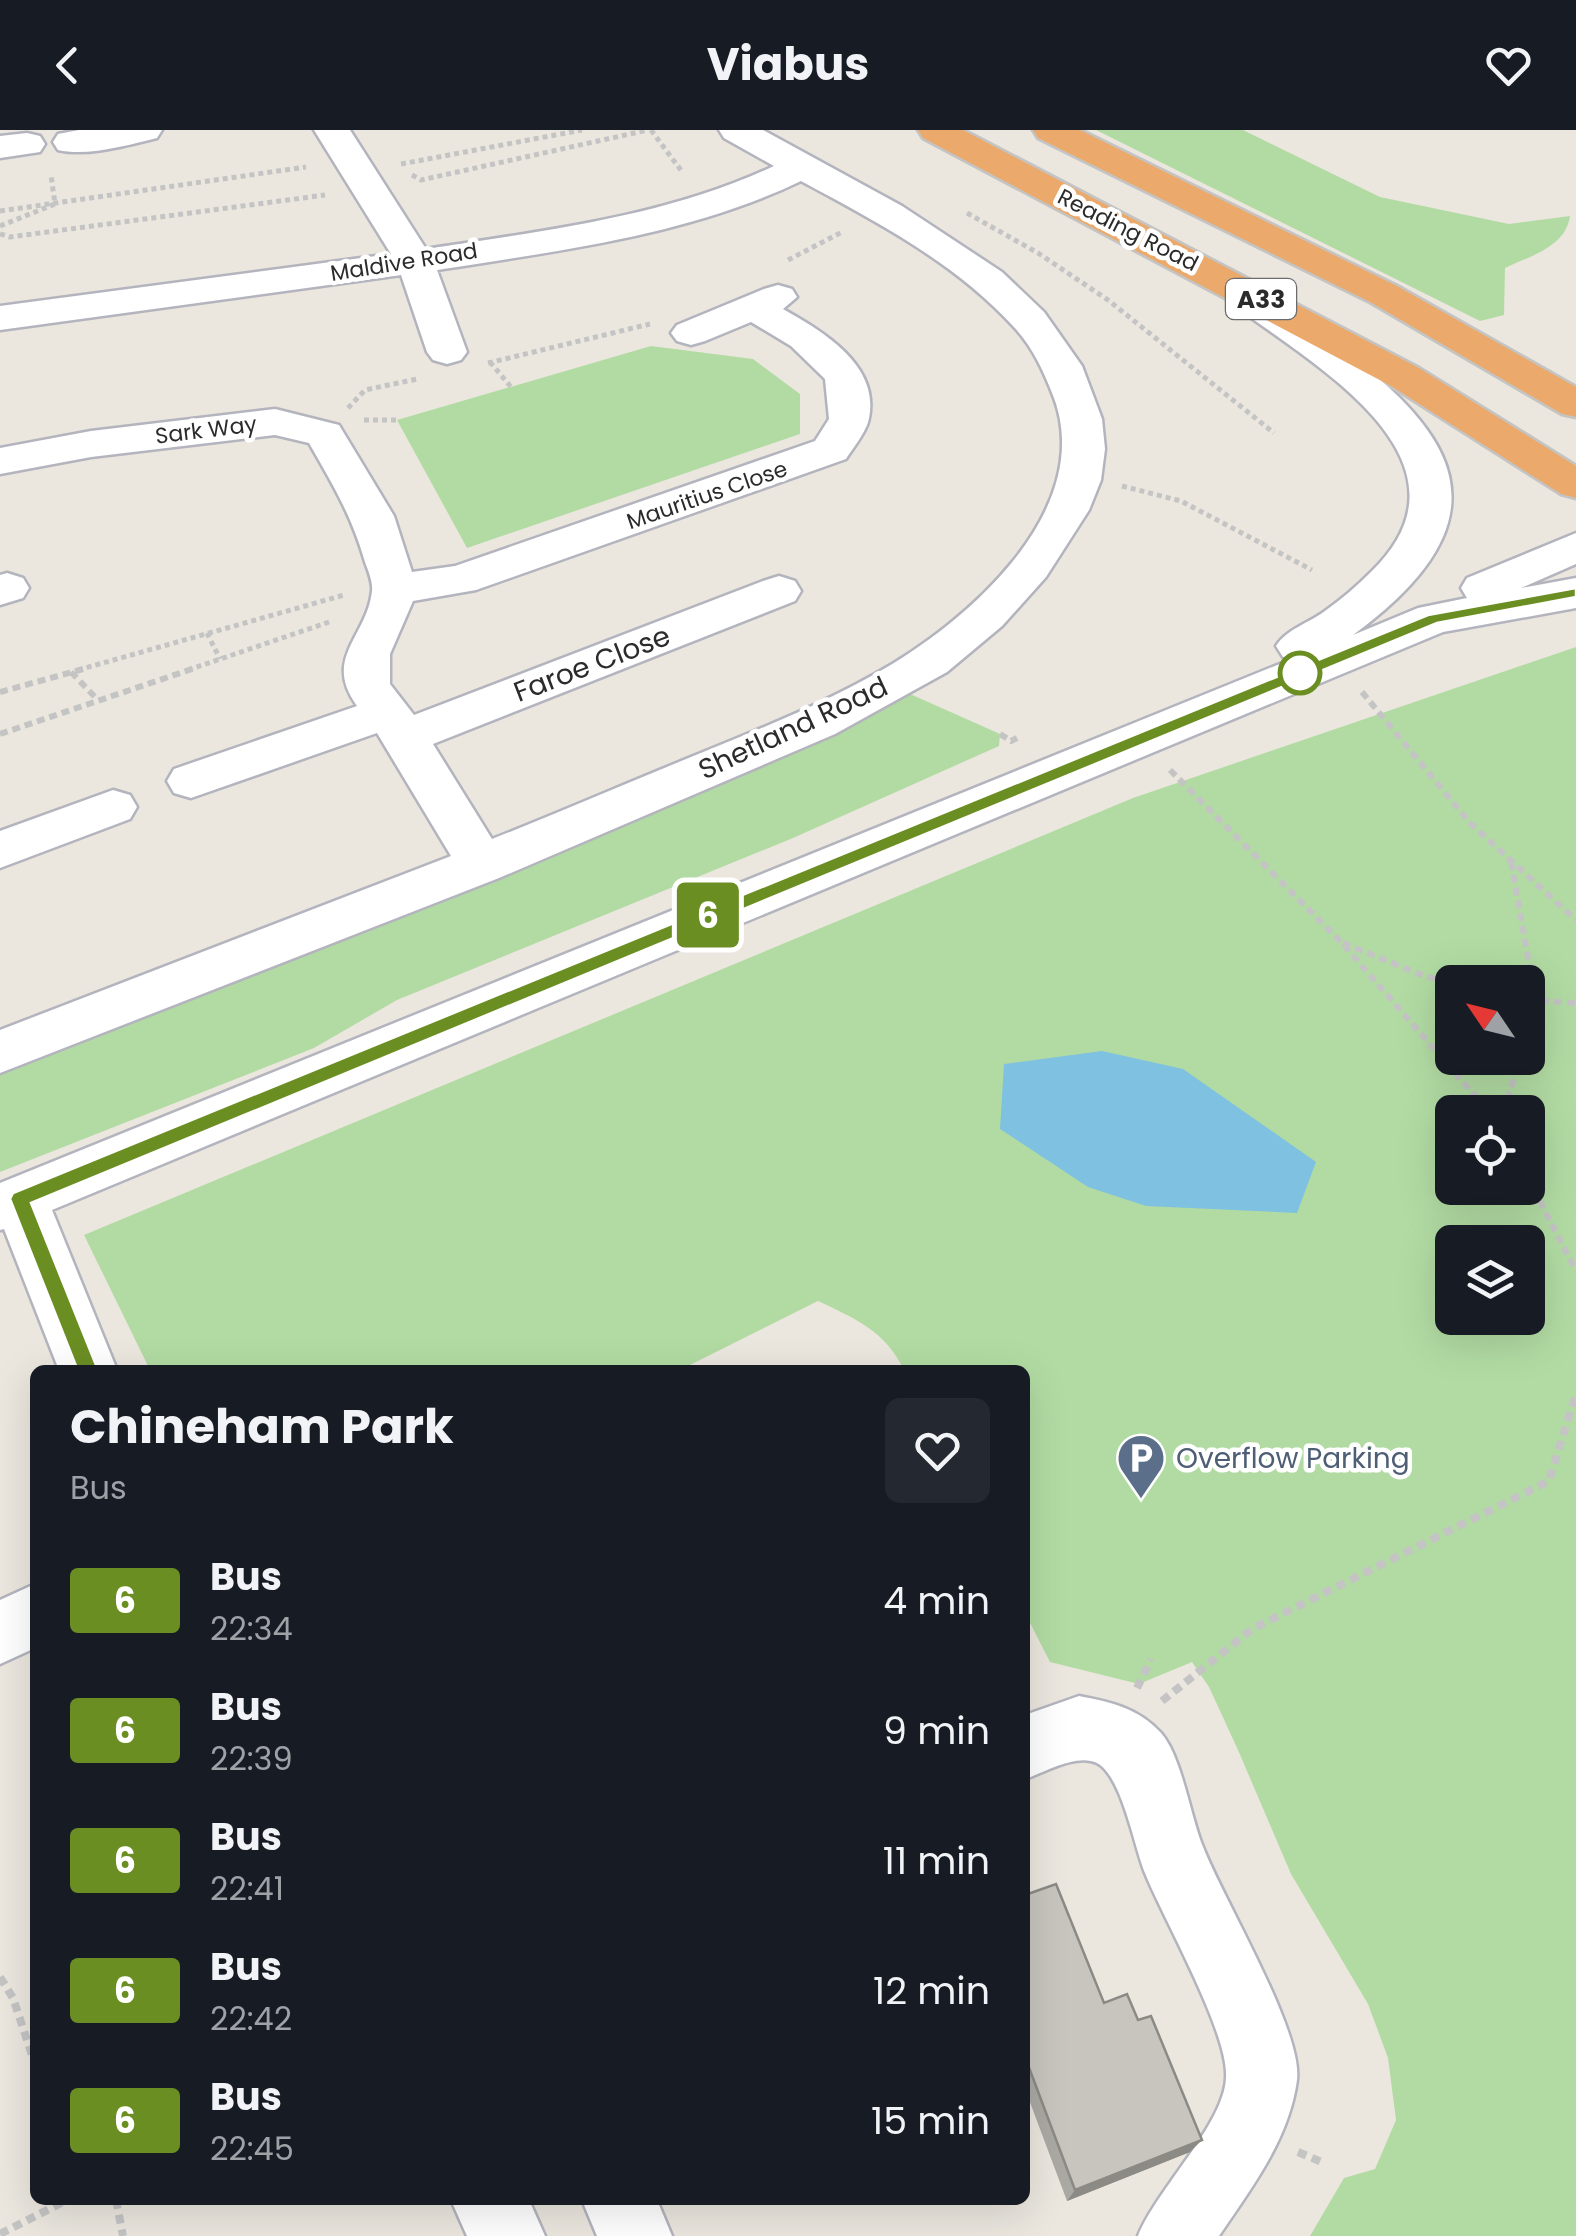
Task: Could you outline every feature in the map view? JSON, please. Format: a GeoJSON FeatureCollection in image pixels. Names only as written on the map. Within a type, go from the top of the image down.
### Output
{"type":"FeatureCollection","features":[{"type":"Feature","properties":{"kind":"highway","name":"Reading Road"},"geometry":{"type":"LineString","coordinates":[[936,130],[1405,377],[1576,485]]}},
{"type":"Feature","properties":{"kind":"highway","name":"A33"},"geometry":{"type":"LineString","coordinates":[[1067,138],[1500,358],[1576,405]]}},
{"type":"Feature","properties":{"kind":"highway","name":"A33"},"geometry":{"type":"LineString","coordinates":[[1067,138],[1102,170],[1456,358],[1576,439]]}},
{"type":"Feature","properties":{"kind":"street"},"geometry":{"type":"LineString","coordinates":[[37,150],[144,130]]}},
{"type":"Feature","properties":{"kind":"street"},"geometry":{"type":"LineString","coordinates":[[332,130],[415,262],[459,360]]}},
{"type":"Feature","properties":{"kind":"street","name":"Shetland Road"},"geometry":{"type":"LineString","coordinates":[[0,1052],[482,865],[859,703],[962,637],[1033,567],[1083,474],[1083,420],[1062,368],[1036,326],[1002,288],[881,211],[737,130]]}},
{"type":"Feature","properties":{"kind":"street","name":"Maldive Road"},"geometry":{"type":"LineString","coordinates":[[0,318],[415,262],[614,228],[778,179],[799,168]]}},
{"type":"Feature","properties":{"kind":"street"},"geometry":{"type":"LineString","coordinates":[[1160,749],[1176,704],[1306,643],[1368,603],[1414,554],[1431,518],[1434,485],[1421,447],[1390,408],[1346,368],[1225,280]]}},
{"type":"Feature","properties":{"kind":"street"},"geometry":{"type":"LineString","coordinates":[[691,333],[769,290]]}},
{"type":"Feature","properties":{"kind":"street","name":"Mauritius Close"},"geometry":{"type":"LineString","coordinates":[[376,602],[460,580],[832,450],[850,419],[846,376],[806,338],[769,290]]}},
{"type":"Feature","properties":{"kind":"street","name":"Sark Way"},"geometry":{"type":"LineString","coordinates":[[0,461],[91,444],[275,422],[324,434],[373,516],[376,602]]}},
{"type":"Feature","properties":{"kind":"street"},"geometry":{"type":"LineString","coordinates":[[86,1365],[10,1203],[1160,749],[1434,618],[1462,598],[1576,546]]}},
{"type":"Feature","properties":{"kind":"street","name":"Faroe Close"},"geometry":{"type":"LineString","coordinates":[[191,781],[395,725],[779,591]]}},
{"type":"Feature","properties":{"kind":"street"},"geometry":{"type":"LineString","coordinates":[[1434,618],[1576,593]]}},
{"type":"Feature","properties":{"kind":"street"},"geometry":{"type":"LineString","coordinates":[[376,602],[367,654],[367,686],[482,865]]}},
{"type":"Feature","properties":{"kind":"street"},"geometry":{"type":"LineString","coordinates":[[0,850],[113,807]]}},
{"type":"Feature","properties":{"kind":"street"},"geometry":{"type":"LineString","coordinates":[[0,1634],[30,1617]]}},
{"type":"Feature","properties":{"kind":"street"},"geometry":{"type":"LineString","coordinates":[[1030,1745],[1079,1728],[1113,1734],[1140,1758],[1172,1857],[1250,2024],[1262,2077],[1247,2130],[1175,2236]]}},
{"type":"Feature","properties":{"kind":"street"},"geometry":{"type":"LineString","coordinates":[[491,2205],[508,2236]]}},
{"type":"Feature","properties":{"kind":"street"},"geometry":{"type":"LineString","coordinates":[[622,2205],[636,2236]]}},
{"type":"Feature","properties":{"kind":"path"},"geometry":{"type":"LineString","coordinates":[[582,130],[394,166],[421,180],[650,130],[705,202]]}},
{"type":"Feature","properties":{"kind":"path"},"geometry":{"type":"LineString","coordinates":[[622,136],[627,130]]}},
{"type":"Feature","properties":{"kind":"path"},"geometry":{"type":"LineString","coordinates":[[37,150],[56,204]]}},
{"type":"Feature","properties":{"kind":"path"},"geometry":{"type":"LineString","coordinates":[[0,210],[315,166]]}},
{"type":"Feature","properties":{"kind":"path"},"geometry":{"type":"LineString","coordinates":[[0,234],[10,237],[369,188]]}},
{"type":"Feature","properties":{"kind":"path"},"geometry":{"type":"LineString","coordinates":[[0,226],[56,204]]}},
{"type":"Feature","properties":{"kind":"path"},"geometry":{"type":"LineString","coordinates":[[952,204],[1038,253],[1108,300],[1274,433]]}},
{"type":"Feature","properties":{"kind":"path"},"geometry":{"type":"LineString","coordinates":[[769,290],[854,225]]}},
{"type":"Feature","properties":{"kind":"path"},"geometry":{"type":"LineString","coordinates":[[459,360],[490,362],[652,323]]}},
{"type":"Feature","properties":{"kind":"path"},"geometry":{"type":"LineString","coordinates":[[490,362],[512,387]]}},
{"type":"Feature","properties":{"kind":"path"},"geometry":{"type":"LineString","coordinates":[[365,390],[417,379]]}},
{"type":"Feature","properties":{"kind":"path"},"geometry":{"type":"LineString","coordinates":[[1118,484],[1180,501],[1312,570]]}},
{"type":"Feature","properties":{"kind":"path"},"geometry":{"type":"LineString","coordinates":[[0,692],[207,634],[376,602]]}},
{"type":"Feature","properties":{"kind":"path"},"geometry":{"type":"LineString","coordinates":[[0,734],[335,621]]}},
{"type":"Feature","properties":{"kind":"path"},"geometry":{"type":"LineString","coordinates":[[207,634],[220,658]]}},
{"type":"Feature","properties":{"kind":"path"},"geometry":{"type":"LineString","coordinates":[[71,672],[97,699]]}},
{"type":"Feature","properties":{"kind":"path"},"geometry":{"type":"LineString","coordinates":[[1368,698],[1470,824],[1576,920]]}},
{"type":"Feature","properties":{"kind":"path"},"geometry":{"type":"LineString","coordinates":[[1000,734],[1011,740],[1027,734]]}},
{"type":"Feature","properties":{"kind":"path"},"geometry":{"type":"LineString","coordinates":[[1160,749],[1342,942],[1474,1095]]}},
{"type":"Feature","properties":{"kind":"path"},"geometry":{"type":"LineString","coordinates":[[1510,860],[1526,965]]}},
{"type":"Feature","properties":{"kind":"path"},"geometry":{"type":"LineString","coordinates":[[1342,942],[1435,979]]}},
{"type":"Feature","properties":{"kind":"path"},"geometry":{"type":"LineString","coordinates":[[1545,1002],[1576,1003]]}},
{"type":"Feature","properties":{"kind":"path"},"geometry":{"type":"LineString","coordinates":[[1542,1205],[1576,1271]]}},
{"type":"Feature","properties":{"kind":"path"},"geometry":{"type":"LineString","coordinates":[[1151,1711],[1252,1628],[1549,1481],[1576,1393]]}},
{"type":"Feature","properties":{"kind":"path"},"geometry":{"type":"LineString","coordinates":[[0,1978],[13,1998],[30,2049]]}},
{"type":"Feature","properties":{"kind":"path"},"geometry":{"type":"LineString","coordinates":[[0,2234],[58,2205]]}},
{"type":"Feature","properties":{"kind":"path"},"geometry":{"type":"LineString","coordinates":[[117,2205],[123,2236]]}},
{"type":"Feature","properties":{"kind":"green space"},"geometry":{"type":"Polygon","coordinates":[[[1096,130],[1243,130],[1380,197],[1509,224],[1570,216],[1562,236],[1554,243],[1505,268],[1504,315],[1480,321],[1096,130]]]}},
{"type":"Feature","properties":{"kind":"green space"},"geometry":{"type":"Polygon","coordinates":[[[651,346],[753,359],[800,394],[800,434],[467,548],[397,420],[651,346]]]}},
{"type":"Feature","properties":{"kind":"green space"},"geometry":{"type":"Polygon","coordinates":[[[1576,647],[1576,2236],[1310,2236],[1344,2178],[1375,2169],[1396,2120],[1388,2058],[1368,2004],[1291,1874],[1209,1687],[1192,1662],[1139,1684],[1050,1662],[1030,1623],[1030,1365],[901,1365],[878,1336],[857,1320],[818,1301],[690,1365],[148,1365],[84,1235],[1133,798],[1576,647]]]}},
{"type":"Feature","properties":{"kind":"green space"},"geometry":{"type":"Polygon","coordinates":[[[890,685],[1000,734],[999,746],[793,838],[397,1000],[314,1048],[0,1172],[0,1052],[890,685]]]}},
{"type":"Feature","properties":{"kind":"water"},"geometry":{"type":"Polygon","coordinates":[[[1102,1051],[1183,1069],[1316,1162],[1297,1213],[1146,1206],[1088,1187],[1000,1129],[1004,1064],[1102,1051]]]}},
{"type":"Feature","properties":{"kind":"building"},"geometry":{"type":"Polygon","coordinates":[[[1056,1884],[1104,2003],[1127,1994],[1138,2020],[1151,2016],[1202,2140],[1075,2190],[1030,2070],[1030,1893],[1056,1884]]]}},
{"type":"Feature","properties":{"kind":"bus line","name":"6"},"geometry":{"type":"LineString","coordinates":[[86,1365],[20,1199],[1434,618],[1576,593]]}},
{"type":"Feature","properties":{"kind":"place","name":"Overflow Parking"},"geometry":{"type":"Point","coordinates":[1141,1500]}}]}
